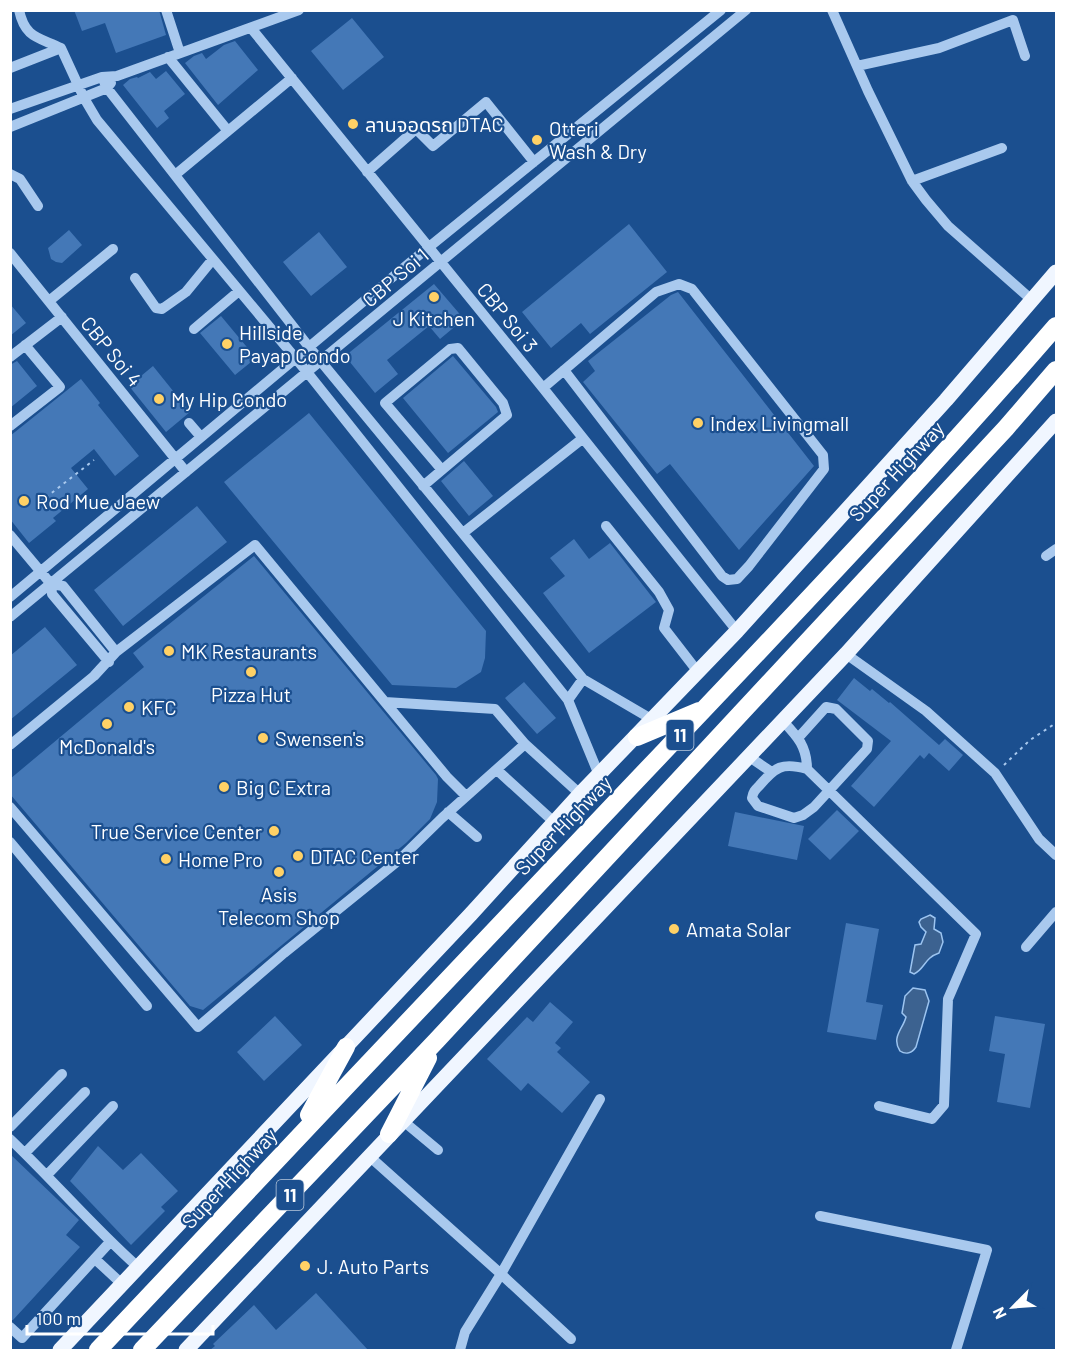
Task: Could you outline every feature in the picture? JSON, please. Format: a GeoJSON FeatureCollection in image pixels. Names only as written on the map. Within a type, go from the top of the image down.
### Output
{"type":"FeatureCollection","features":[{"type":"Feature","properties":{"kind":"highway","name":"Super Highway"},"geometry":{"type":"LineString","coordinates":[[98,1350],[980,415],[1056,326]]}},
{"type":"Feature","properties":{"kind":"highway","name":"11"},"geometry":{"type":"LineString","coordinates":[[142,1350],[437,1040],[1006,428],[1056,370]]}},
{"type":"Feature","properties":{"kind":"highway"},"geometry":{"type":"LineString","coordinates":[[637,737],[705,708]]}},
{"type":"Feature","properties":{"kind":"highway"},"geometry":{"type":"LineString","coordinates":[[389,1134],[437,1040]]}},
{"type":"Feature","properties":{"kind":"highway"},"geometry":{"type":"LineString","coordinates":[[297,1138],[346,1047]]}},
{"type":"Feature","properties":{"kind":"main road"},"geometry":{"type":"LineString","coordinates":[[60,1350],[346,1047],[580,794],[737,631],[1033,301],[1056,272]]}},
{"type":"Feature","properties":{"kind":"main road"},"geometry":{"type":"LineString","coordinates":[[186,1350],[846,654],[1056,425]]}},
{"type":"Feature","properties":{"kind":"street"},"geometry":{"type":"LineString","coordinates":[[19,10],[22,23],[28,33],[61,48],[97,120],[307,372],[568,700],[599,775]]}},
{"type":"Feature","properties":{"kind":"street"},"geometry":{"type":"LineString","coordinates":[[166,10],[180,53]]}},
{"type":"Feature","properties":{"kind":"street"},"geometry":{"type":"LineString","coordinates":[[10,109],[102,77],[117,76],[299,10]]}},
{"type":"Feature","properties":{"kind":"street","name":"CBP Soi 1"},"geometry":{"type":"LineString","coordinates":[[10,597],[428,248],[721,10]]}},
{"type":"Feature","properties":{"kind":"street","name":"CBP Soi 1"},"geometry":{"type":"LineString","coordinates":[[10,617],[746,10]]}},
{"type":"Feature","properties":{"kind":"street"},"geometry":{"type":"LineString","coordinates":[[832,10],[912,181],[948,226],[1033,301]]}},
{"type":"Feature","properties":{"kind":"street"},"geometry":{"type":"LineString","coordinates":[[857,66],[939,48],[1013,20],[1025,56]]}},
{"type":"Feature","properties":{"kind":"street","name":"CBP Soi 3"},"geometry":{"type":"LineString","coordinates":[[250,28],[737,631]]}},
{"type":"Feature","properties":{"kind":"street"},"geometry":{"type":"LineString","coordinates":[[10,68],[61,48]]}},
{"type":"Feature","properties":{"kind":"street"},"geometry":{"type":"LineString","coordinates":[[168,57],[228,131]]}},
{"type":"Feature","properties":{"kind":"street"},"geometry":{"type":"LineString","coordinates":[[644,73],[655,86]]}},
{"type":"Feature","properties":{"kind":"street"},"geometry":{"type":"LineString","coordinates":[[10,127],[107,88],[117,76]]}},
{"type":"Feature","properties":{"kind":"street"},"geometry":{"type":"LineString","coordinates":[[102,77],[107,88],[309,347],[583,679],[653,720]]}},
{"type":"Feature","properties":{"kind":"street"},"geometry":{"type":"LineString","coordinates":[[175,175],[292,78]]}},
{"type":"Feature","properties":{"kind":"street"},"geometry":{"type":"LineString","coordinates":[[367,172],[416,129],[433,146],[486,102],[534,162]]}},
{"type":"Feature","properties":{"kind":"street"},"geometry":{"type":"LineString","coordinates":[[912,181],[1002,148]]}},
{"type":"Feature","properties":{"kind":"street"},"geometry":{"type":"LineString","coordinates":[[10,174],[20,179],[38,206]]}},
{"type":"Feature","properties":{"kind":"street"},"geometry":{"type":"LineString","coordinates":[[50,301],[113,249]]}},
{"type":"Feature","properties":{"kind":"street","name":"CBP Soi 4"},"geometry":{"type":"LineString","coordinates":[[11,256],[50,301],[186,472]]}},
{"type":"Feature","properties":{"kind":"street"},"geometry":{"type":"LineString","coordinates":[[135,278],[156,308],[162,309],[186,292],[213,260]]}},
{"type":"Feature","properties":{"kind":"street"},"geometry":{"type":"LineString","coordinates":[[543,388],[564,370],[656,292],[679,284],[692,289],[823,455],[824,469],[749,566],[737,579],[728,580],[722,576],[564,370]]}},
{"type":"Feature","properties":{"kind":"street"},"geometry":{"type":"LineString","coordinates":[[194,329],[239,291]]}},
{"type":"Feature","properties":{"kind":"street"},"geometry":{"type":"LineString","coordinates":[[10,357],[62,317]]}},
{"type":"Feature","properties":{"kind":"street"},"geometry":{"type":"LineString","coordinates":[[10,426],[60,387],[25,345]]}},
{"type":"Feature","properties":{"kind":"street"},"geometry":{"type":"LineString","coordinates":[[423,486],[442,471],[507,415],[502,403],[458,348],[450,349],[385,403],[442,471]]}},
{"type":"Feature","properties":{"kind":"street"},"geometry":{"type":"LineString","coordinates":[[189,423],[201,437]]}},
{"type":"Feature","properties":{"kind":"street"},"geometry":{"type":"LineString","coordinates":[[463,533],[582,439]]}},
{"type":"Feature","properties":{"kind":"street"},"geometry":{"type":"LineString","coordinates":[[606,526],[659,592],[669,610],[664,628],[698,672]]}},
{"type":"Feature","properties":{"kind":"street"},"geometry":{"type":"LineString","coordinates":[[10,535],[51,584],[52,594],[109,662]]}},
{"type":"Feature","properties":{"kind":"street"},"geometry":{"type":"LineString","coordinates":[[10,745],[109,662],[116,652],[255,545],[447,777],[466,796]]}},
{"type":"Feature","properties":{"kind":"street"},"geometry":{"type":"LineString","coordinates":[[1046,555],[1056,549]]}},
{"type":"Feature","properties":{"kind":"street"},"geometry":{"type":"LineString","coordinates":[[51,584],[63,586],[116,652]]}},
{"type":"Feature","properties":{"kind":"street"},"geometry":{"type":"LineString","coordinates":[[846,654],[926,711],[995,773],[1039,839],[1056,855]]}},
{"type":"Feature","properties":{"kind":"street"},"geometry":{"type":"LineString","coordinates":[[568,700],[583,679]]}},
{"type":"Feature","properties":{"kind":"street"},"geometry":{"type":"LineString","coordinates":[[385,702],[495,709],[525,744],[580,794]]}},
{"type":"Feature","properties":{"kind":"street"},"geometry":{"type":"LineString","coordinates":[[799,737],[826,707],[836,709],[868,741],[867,749],[829,791],[814,807],[803,815],[794,818],[758,807],[752,798],[753,793],[770,771],[786,766],[807,769],[829,791],[850,812],[976,934],[948,999],[944,1105],[932,1119],[879,1107]]}},
{"type":"Feature","properties":{"kind":"street"},"geometry":{"type":"LineString","coordinates":[[782,720],[799,737],[807,756],[807,769]]}},
{"type":"Feature","properties":{"kind":"street"},"geometry":{"type":"LineString","coordinates":[[10,807],[198,1027],[399,860],[448,812],[525,744]]}},
{"type":"Feature","properties":{"kind":"street"},"geometry":{"type":"LineString","coordinates":[[748,756],[770,771]]}},
{"type":"Feature","properties":{"kind":"street"},"geometry":{"type":"LineString","coordinates":[[497,770],[554,822]]}},
{"type":"Feature","properties":{"kind":"street"},"geometry":{"type":"LineString","coordinates":[[448,812],[477,837]]}},
{"type":"Feature","properties":{"kind":"street"},"geometry":{"type":"LineString","coordinates":[[10,842],[147,1006]]}},
{"type":"Feature","properties":{"kind":"street"},"geometry":{"type":"LineString","coordinates":[[1026,947],[1056,912]]}},
{"type":"Feature","properties":{"kind":"street"},"geometry":{"type":"LineString","coordinates":[[10,1128],[62,1074]]}},
{"type":"Feature","properties":{"kind":"street"},"geometry":{"type":"LineString","coordinates":[[25,1153],[85,1092]]}},
{"type":"Feature","properties":{"kind":"street"},"geometry":{"type":"LineString","coordinates":[[460,1350],[465,1332],[501,1274],[600,1099]]}},
{"type":"Feature","properties":{"kind":"street"},"geometry":{"type":"LineString","coordinates":[[47,1175],[113,1106]]}},
{"type":"Feature","properties":{"kind":"street"},"geometry":{"type":"LineString","coordinates":[[402,1120],[438,1150]]}},
{"type":"Feature","properties":{"kind":"street"},"geometry":{"type":"LineString","coordinates":[[10,1138],[110,1242],[138,1267]]}},
{"type":"Feature","properties":{"kind":"street"},"geometry":{"type":"LineString","coordinates":[[369,1156],[571,1339]]}},
{"type":"Feature","properties":{"kind":"street"},"geometry":{"type":"LineString","coordinates":[[820,1215],[987,1250],[956,1350]]}},
{"type":"Feature","properties":{"kind":"street"},"geometry":{"type":"LineString","coordinates":[[10,1327],[22,1338],[110,1242]]}},
{"type":"Feature","properties":{"kind":"street"},"geometry":{"type":"LineString","coordinates":[[94,1259],[122,1284]]}},
{"type":"Feature","properties":{"kind":"path"},"geometry":{"type":"LineString","coordinates":[[40,502],[94,460]]}},
{"type":"Feature","properties":{"kind":"path"},"geometry":{"type":"LineString","coordinates":[[995,773],[1030,740],[1056,723]]}},
{"type":"Feature","properties":{"kind":"water"},"geometry":{"type":"Polygon","coordinates":[[[930,915],[935,918],[934,929],[941,933],[943,942],[939,953],[930,958],[914,974],[910,972],[915,945],[921,944],[926,932],[919,922],[930,915]]]}},
{"type":"Feature","properties":{"kind":"water"},"geometry":{"type":"Polygon","coordinates":[[[913,988],[925,990],[929,1001],[916,1047],[911,1052],[904,1053],[900,1051],[897,1037],[906,1017],[902,1013],[905,996],[913,988]]]}},
{"type":"Feature","properties":{"kind":"building"},"geometry":{"type":"Polygon","coordinates":[[[74,10],[159,10],[166,35],[116,53],[105,23],[82,31],[74,10]]]}},
{"type":"Feature","properties":{"kind":"building"},"geometry":{"type":"Polygon","coordinates":[[[352,18],[384,57],[343,90],[311,51],[352,18]]]}},
{"type":"Feature","properties":{"kind":"building"},"geometry":{"type":"Polygon","coordinates":[[[235,41],[258,70],[218,105],[185,63],[202,53],[206,59],[224,45],[235,41]]]}},
{"type":"Feature","properties":{"kind":"building"},"geometry":{"type":"Polygon","coordinates":[[[166,71],[185,94],[164,111],[169,118],[157,128],[123,85],[130,79],[150,72],[156,79],[166,71]]]}},
{"type":"Feature","properties":{"kind":"building"},"geometry":{"type":"Polygon","coordinates":[[[629,224],[667,272],[590,334],[581,323],[551,348],[522,312],[629,224]]]}},
{"type":"Feature","properties":{"kind":"building"},"geometry":{"type":"Polygon","coordinates":[[[69,230],[82,245],[62,263],[56,262],[51,259],[48,248],[69,230]]]}},
{"type":"Feature","properties":{"kind":"building"},"geometry":{"type":"Polygon","coordinates":[[[319,232],[347,267],[311,296],[283,262],[319,232]]]}},
{"type":"Feature","properties":{"kind":"building"},"geometry":{"type":"Polygon","coordinates":[[[434,284],[464,319],[440,339],[429,326],[387,360],[398,374],[375,393],[345,356],[434,284]]]}},
{"type":"Feature","properties":{"kind":"building","name":"Index Livingmall"},"geometry":{"type":"Polygon","coordinates":[[[678,292],[814,466],[739,550],[670,464],[657,474],[583,382],[595,371],[588,361],[671,295],[678,292]]]}},
{"type":"Feature","properties":{"kind":"building"},"geometry":{"type":"Polygon","coordinates":[[[10,304],[26,323],[10,336],[10,304]]]}},
{"type":"Feature","properties":{"kind":"building","name":"Hillside Payap Condo"},"geometry":{"type":"Polygon","coordinates":[[[221,316],[256,358],[235,375],[200,333],[221,316]]]}},
{"type":"Feature","properties":{"kind":"building"},"geometry":{"type":"Polygon","coordinates":[[[453,356],[498,412],[448,453],[403,398],[453,356]]]}},
{"type":"Feature","properties":{"kind":"building"},"geometry":{"type":"Polygon","coordinates":[[[17,361],[37,386],[10,408],[10,365],[17,361]]]}},
{"type":"Feature","properties":{"kind":"building","name":"My Hip Condo"},"geometry":{"type":"Polygon","coordinates":[[[153,366],[190,412],[166,432],[129,386],[153,366]]]}},
{"type":"Feature","properties":{"kind":"building"},"geometry":{"type":"Polygon","coordinates":[[[81,379],[100,403],[98,405],[139,456],[115,476],[94,449],[71,468],[88,489],[53,518],[56,521],[29,543],[10,519],[10,436],[81,379]]]}},
{"type":"Feature","properties":{"kind":"building"},"geometry":{"type":"Polygon","coordinates":[[[309,413],[486,631],[485,658],[481,672],[456,688],[392,685],[224,482],[309,413]]]}},
{"type":"Feature","properties":{"kind":"building"},"geometry":{"type":"Polygon","coordinates":[[[464,461],[493,496],[469,516],[441,481],[464,461]]]}},
{"type":"Feature","properties":{"kind":"building"},"geometry":{"type":"Polygon","coordinates":[[[197,506],[227,542],[123,626],[94,590],[197,506]]]}},
{"type":"Feature","properties":{"kind":"building"},"geometry":{"type":"Polygon","coordinates":[[[574,539],[589,559],[610,543],[656,602],[589,653],[543,593],[565,576],[550,558],[574,539]]]}},
{"type":"Feature","properties":{"kind":"building","name":"Big C Extra"},"geometry":{"type":"Polygon","coordinates":[[[254,556],[436,775],[438,779],[437,802],[430,819],[406,843],[203,1010],[190,1006],[10,794],[10,779],[144,667],[133,653],[254,556]]]}},
{"type":"Feature","properties":{"kind":"building"},"geometry":{"type":"Polygon","coordinates":[[[45,627],[77,665],[10,720],[10,656],[45,627]]]}},
{"type":"Feature","properties":{"kind":"building"},"geometry":{"type":"Polygon","coordinates":[[[854,678],[870,691],[872,689],[890,702],[939,745],[945,739],[963,755],[949,771],[929,753],[924,759],[920,755],[874,807],[851,786],[891,741],[837,700],[854,678]]]}},
{"type":"Feature","properties":{"kind":"building"},"geometry":{"type":"Polygon","coordinates":[[[524,682],[556,718],[537,734],[505,698],[524,682]]]}},
{"type":"Feature","properties":{"kind":"building"},"geometry":{"type":"Polygon","coordinates":[[[837,810],[859,831],[830,860],[808,839],[837,810]]]}},
{"type":"Feature","properties":{"kind":"building"},"geometry":{"type":"Polygon","coordinates":[[[735,812],[804,826],[797,860],[728,846],[735,812]]]}},
{"type":"Feature","properties":{"kind":"building"},"geometry":{"type":"Polygon","coordinates":[[[846,923],[879,929],[866,1002],[883,1005],[876,1040],[827,1032],[846,923]]]}},
{"type":"Feature","properties":{"kind":"building"},"geometry":{"type":"Polygon","coordinates":[[[550,1002],[573,1022],[555,1043],[561,1048],[557,1052],[590,1082],[562,1113],[528,1083],[521,1091],[487,1059],[527,1017],[533,1022],[550,1002]]]}},
{"type":"Feature","properties":{"kind":"building"},"geometry":{"type":"Polygon","coordinates":[[[275,1016],[302,1045],[264,1081],[237,1052],[275,1016]]]}},
{"type":"Feature","properties":{"kind":"building"},"geometry":{"type":"Polygon","coordinates":[[[995,1016],[1045,1024],[1030,1108],[997,1102],[1005,1054],[989,1051],[995,1016]]]}},
{"type":"Feature","properties":{"kind":"building"},"geometry":{"type":"Polygon","coordinates":[[[98,1146],[123,1170],[141,1153],[178,1191],[161,1207],[165,1211],[131,1245],[70,1181],[98,1146]]]}},
{"type":"Feature","properties":{"kind":"building"},"geometry":{"type":"Polygon","coordinates":[[[10,1154],[79,1220],[66,1235],[80,1247],[13,1320],[10,1320],[10,1154]]]}},
{"type":"Feature","properties":{"kind":"building"},"geometry":{"type":"Polygon","coordinates":[[[316,1293],[368,1350],[210,1350],[215,1346],[213,1344],[254,1305],[276,1330],[316,1293]]]}},
{"type":"Feature","properties":{"kind":"place","name":"ลานจอดรถ DTAC"},"geometry":{"type":"Point","coordinates":[353,124]}},
{"type":"Feature","properties":{"kind":"place","name":"Otteri Wash & Dry"},"geometry":{"type":"Point","coordinates":[537,140]}},
{"type":"Feature","properties":{"kind":"place","name":"J Kitchen"},"geometry":{"type":"Point","coordinates":[434,297]}},
{"type":"Feature","properties":{"kind":"place","name":"Hillside Payap Condo"},"geometry":{"type":"Point","coordinates":[227,344]}},
{"type":"Feature","properties":{"kind":"place","name":"My Hip Condo"},"geometry":{"type":"Point","coordinates":[159,399]}},
{"type":"Feature","properties":{"kind":"place","name":"Index Livingmall"},"geometry":{"type":"Point","coordinates":[698,423]}},
{"type":"Feature","properties":{"kind":"place","name":"Rod Mue Jaew"},"geometry":{"type":"Point","coordinates":[24,501]}},
{"type":"Feature","properties":{"kind":"place","name":"MK Restaurants"},"geometry":{"type":"Point","coordinates":[169,651]}},
{"type":"Feature","properties":{"kind":"place","name":"Pizza Hut"},"geometry":{"type":"Point","coordinates":[251,672]}},
{"type":"Feature","properties":{"kind":"place","name":"KFC"},"geometry":{"type":"Point","coordinates":[129,707]}},
{"type":"Feature","properties":{"kind":"place","name":"McDonald's"},"geometry":{"type":"Point","coordinates":[107,724]}},
{"type":"Feature","properties":{"kind":"place","name":"Swensen's"},"geometry":{"type":"Point","coordinates":[263,738]}},
{"type":"Feature","properties":{"kind":"place","name":"Big C Extra"},"geometry":{"type":"Point","coordinates":[224,787]}},
{"type":"Feature","properties":{"kind":"place","name":"True Service Center"},"geometry":{"type":"Point","coordinates":[274,831]}},
{"type":"Feature","properties":{"kind":"place","name":"DTAC Center"},"geometry":{"type":"Point","coordinates":[298,856]}},
{"type":"Feature","properties":{"kind":"place","name":"Home Pro"},"geometry":{"type":"Point","coordinates":[166,859]}},
{"type":"Feature","properties":{"kind":"place","name":"Asis Telecom Shop"},"geometry":{"type":"Point","coordinates":[279,872]}},
{"type":"Feature","properties":{"kind":"place","name":"Amata Solar"},"geometry":{"type":"Point","coordinates":[674,929]}},
{"type":"Feature","properties":{"kind":"place","name":"J. Auto Parts"},"geometry":{"type":"Point","coordinates":[305,1266]}}]}
